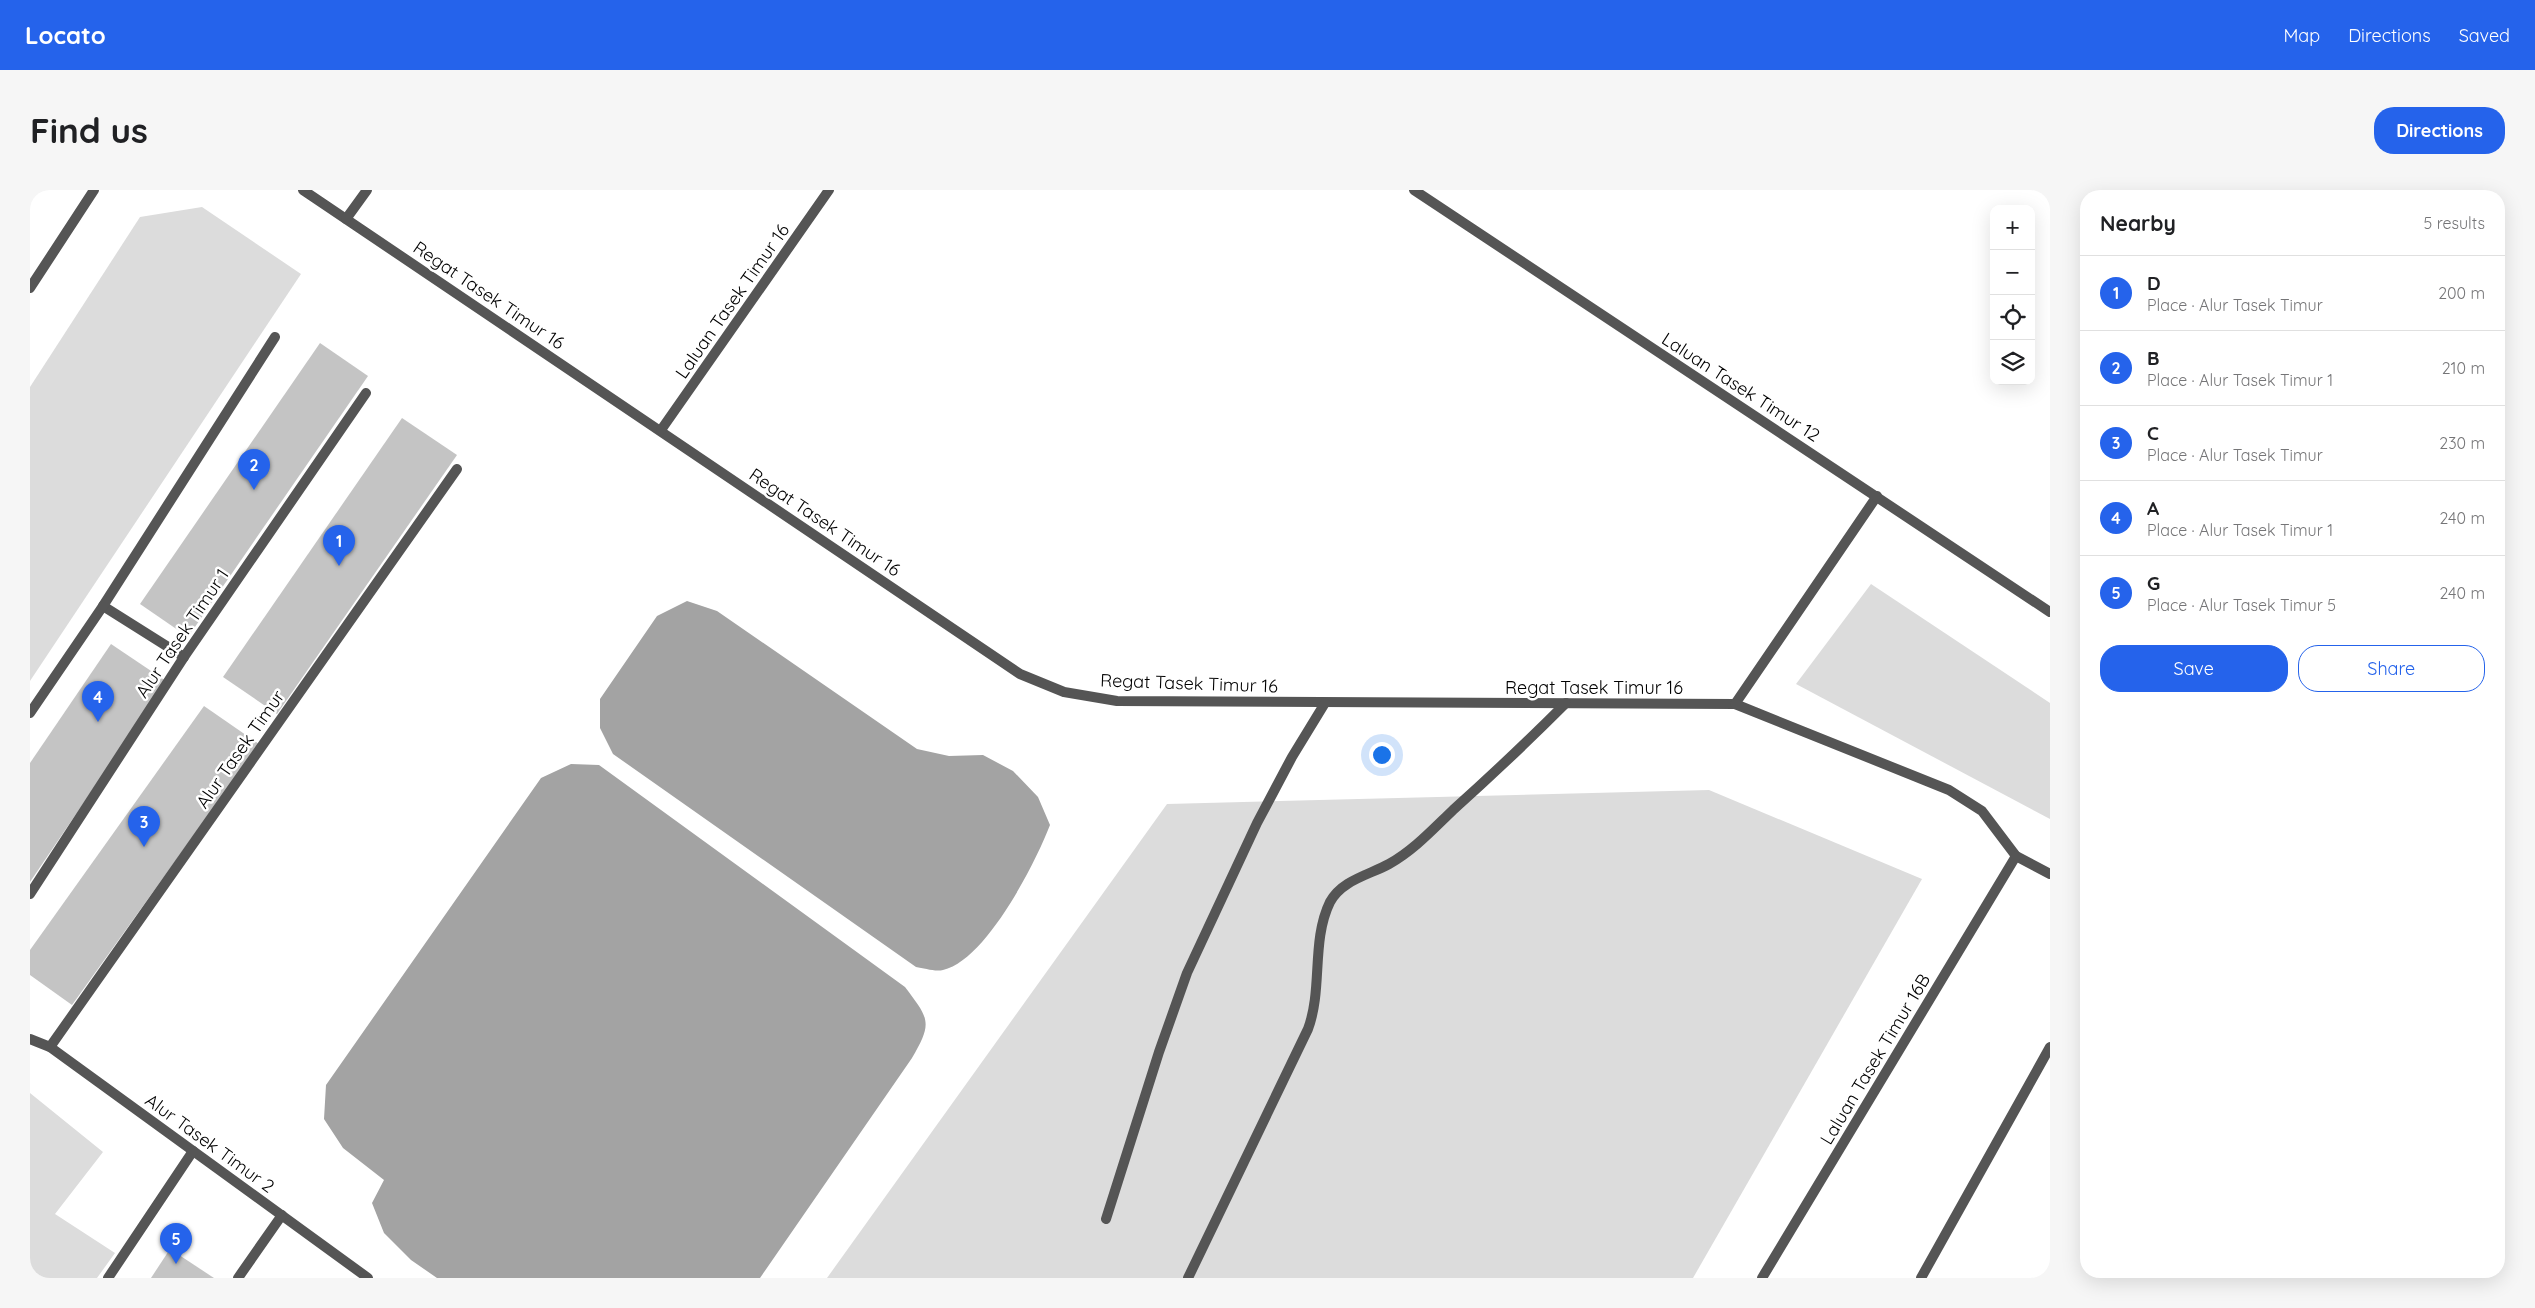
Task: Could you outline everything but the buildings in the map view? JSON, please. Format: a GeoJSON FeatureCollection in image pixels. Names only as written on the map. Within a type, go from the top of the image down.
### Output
{"type":"FeatureCollection","features":[{"type":"Feature","properties":{"kind":"street"},"geometry":{"type":"LineString","coordinates":[[30,288],[94,190]]}},
{"type":"Feature","properties":{"kind":"street","name":"Regat Tasek Timur 16"},"geometry":{"type":"LineString","coordinates":[[303,190],[1020,674],[1055,689],[1117,700],[1325,703],[1736,704]]}},
{"type":"Feature","properties":{"kind":"street"},"geometry":{"type":"LineString","coordinates":[[346,219],[368,190]]}},
{"type":"Feature","properties":{"kind":"street","name":"Laluan Tasek Timur 16"},"geometry":{"type":"LineString","coordinates":[[661,430],[829,190]]}},
{"type":"Feature","properties":{"kind":"street","name":"Laluan Tasek Timur 12"},"geometry":{"type":"LineString","coordinates":[[1414,190],[2050,612]]}},
{"type":"Feature","properties":{"kind":"street"},"geometry":{"type":"LineString","coordinates":[[30,713],[103,606],[274,337]]}},
{"type":"Feature","properties":{"kind":"street","name":"Alur Tasek Timur 1"},"geometry":{"type":"LineString","coordinates":[[30,894],[184,657],[366,393]]}},
{"type":"Feature","properties":{"kind":"street","name":"Alur Tasek Timur"},"geometry":{"type":"LineString","coordinates":[[50,1047],[457,470]]}},
{"type":"Feature","properties":{"kind":"street"},"geometry":{"type":"LineString","coordinates":[[1877,496],[1736,704],[1949,790],[1982,811],[2016,856],[2050,874]]}},
{"type":"Feature","properties":{"kind":"street"},"geometry":{"type":"LineString","coordinates":[[103,606],[184,657]]}},
{"type":"Feature","properties":{"kind":"street"},"geometry":{"type":"LineString","coordinates":[[1106,1219],[1158,1052],[1187,973],[1257,823],[1292,757],[1325,703]]}},
{"type":"Feature","properties":{"kind":"street"},"geometry":{"type":"LineString","coordinates":[[1188,1278],[1308,1029],[1316,1001],[1320,937],[1330,902],[1351,881],[1389,864],[1421,841],[1515,754],[1566,703]]}},
{"type":"Feature","properties":{"kind":"street","name":"Laluan Tasek Timur 16B"},"geometry":{"type":"LineString","coordinates":[[1762,1278],[2016,856]]}},
{"type":"Feature","properties":{"kind":"street","name":"Alur Tasek Timur 2"},"geometry":{"type":"LineString","coordinates":[[30,1040],[50,1047],[368,1278]]}},
{"type":"Feature","properties":{"kind":"street"},"geometry":{"type":"LineString","coordinates":[[1922,1278],[2050,1047]]}},
{"type":"Feature","properties":{"kind":"street"},"geometry":{"type":"LineString","coordinates":[[108,1278],[193,1151]]}},
{"type":"Feature","properties":{"kind":"street"},"geometry":{"type":"LineString","coordinates":[[238,1278],[282,1215]]}},
{"type":"Feature","properties":{"kind":"shaded area"},"geometry":{"type":"Polygon","coordinates":[[[202,207],[301,274],[30,681],[30,387],[140,217],[202,207]]]}},
{"type":"Feature","properties":{"kind":"shaded area"},"geometry":{"type":"Polygon","coordinates":[[[1871,584],[2050,703],[2050,819],[1796,684],[1871,584]]]}},
{"type":"Feature","properties":{"kind":"shaded area"},"geometry":{"type":"Polygon","coordinates":[[[687,601],[717,611],[917,749],[949,756],[983,755],[1013,771],[1038,797],[1050,825],[1021,885],[992,930],[976,949],[959,962],[943,970],[916,967],[613,754],[600,728],[600,699],[657,616],[687,601]]]}},
{"type":"Feature","properties":{"kind":"shaded area"},"geometry":{"type":"Polygon","coordinates":[[[571,764],[599,765],[905,987],[923,1014],[925,1028],[923,1036],[912,1058],[760,1278],[437,1278],[411,1260],[384,1233],[372,1203],[384,1180],[343,1148],[324,1119],[326,1085],[541,778],[571,764]]]}},
{"type":"Feature","properties":{"kind":"shaded area"},"geometry":{"type":"Polygon","coordinates":[[[1709,790],[1922,879],[1693,1278],[827,1278],[1167,804],[1709,790]]]}},
{"type":"Feature","properties":{"kind":"shaded area"},"geometry":{"type":"Polygon","coordinates":[[[30,1093],[103,1152],[55,1214],[115,1253],[97,1278],[30,1278],[30,1093]]]}},
{"type":"Feature","properties":{"kind":"place","name":"B"},"geometry":{"type":"Point","coordinates":[254,490]}},
{"type":"Feature","properties":{"kind":"place","name":"D"},"geometry":{"type":"Point","coordinates":[339,566]}},
{"type":"Feature","properties":{"kind":"place","name":"A"},"geometry":{"type":"Point","coordinates":[98,722]}},
{"type":"Feature","properties":{"kind":"place","name":"C"},"geometry":{"type":"Point","coordinates":[144,847]}},
{"type":"Feature","properties":{"kind":"place","name":"G"},"geometry":{"type":"Point","coordinates":[176,1264]}}]}
